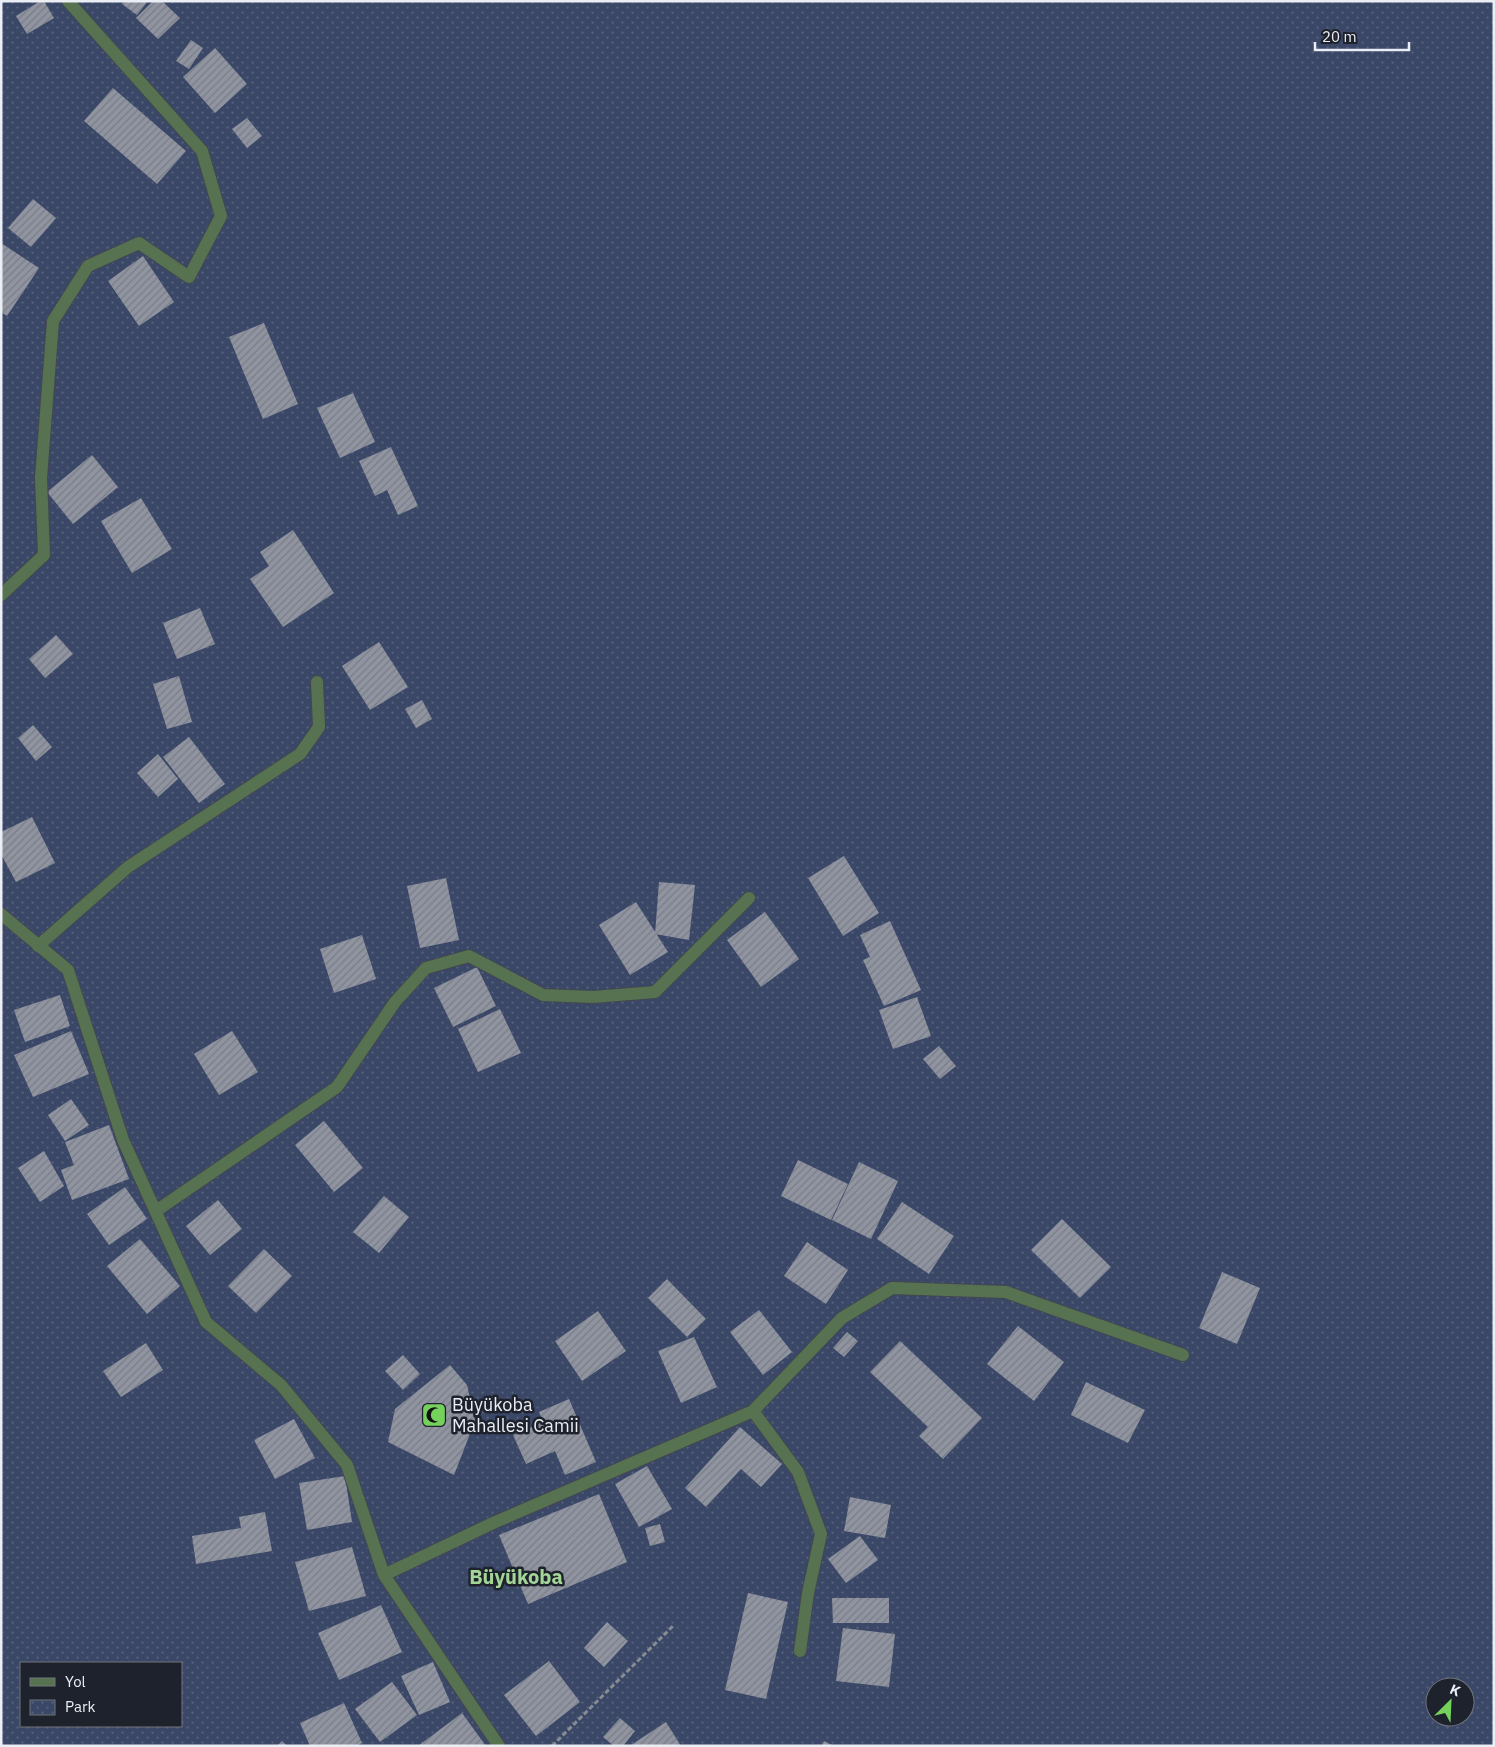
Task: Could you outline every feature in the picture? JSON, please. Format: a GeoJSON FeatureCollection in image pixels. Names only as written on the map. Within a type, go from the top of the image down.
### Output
{"type":"FeatureCollection","features":[{"type":"Feature","properties":{"kind":"street"},"geometry":{"type":"LineString","coordinates":[[1,595],[44,555],[41,478],[53,320],[88,266],[139,243],[189,277],[221,216],[202,151],[68,1]]}},
{"type":"Feature","properties":{"kind":"street"},"geometry":{"type":"LineString","coordinates":[[38,946],[128,867],[300,754],[319,727],[317,682]]}},
{"type":"Feature","properties":{"kind":"street"},"geometry":{"type":"LineString","coordinates":[[156,1212],[338,1087],[395,1002],[426,968],[469,956],[544,995],[594,997],[655,992],[749,898]]}},
{"type":"Feature","properties":{"kind":"street"},"geometry":{"type":"LineString","coordinates":[[1,914],[68,970],[123,1140],[206,1322],[281,1385],[347,1465],[384,1575],[500,1746]]}},
{"type":"Feature","properties":{"kind":"street"},"geometry":{"type":"LineString","coordinates":[[384,1575],[493,1523],[753,1411],[842,1318],[892,1288],[1006,1292],[1184,1355]]}},
{"type":"Feature","properties":{"kind":"street"},"geometry":{"type":"LineString","coordinates":[[753,1411],[798,1472],[821,1534],[808,1593],[800,1651]]}},
{"type":"Feature","properties":{"kind":"path"},"geometry":{"type":"LineString","coordinates":[[552,1746],[674,1625]]}},
{"type":"Feature","properties":{"kind":"green space"},"geometry":{"type":"Polygon","coordinates":[[[1,1],[1494,1],[1494,1746],[1,1746],[1,1]]]}},
{"type":"Feature","properties":{"kind":"building"},"geometry":{"type":"Polygon","coordinates":[[[40,1],[44,1],[54,18],[27,34],[16,16],[40,1]]]}},
{"type":"Feature","properties":{"kind":"building"},"geometry":{"type":"Polygon","coordinates":[[[124,1],[148,1],[137,15],[122,4],[124,1]]]}},
{"type":"Feature","properties":{"kind":"building"},"geometry":{"type":"Polygon","coordinates":[[[153,1],[162,1],[180,18],[158,39],[136,18],[153,1]]]}},
{"type":"Feature","properties":{"kind":"building"},"geometry":{"type":"Polygon","coordinates":[[[191,40],[203,48],[189,69],[176,61],[191,40]]]}},
{"type":"Feature","properties":{"kind":"building"},"geometry":{"type":"Polygon","coordinates":[[[215,48],[247,84],[215,113],[183,77],[215,48]]]}},
{"type":"Feature","properties":{"kind":"building"},"geometry":{"type":"Polygon","coordinates":[[[113,88],[186,151],[157,184],[84,121],[113,88]]]}},
{"type":"Feature","properties":{"kind":"building"},"geometry":{"type":"Polygon","coordinates":[[[247,118],[262,136],[247,148],[232,129],[247,118]]]}},
{"type":"Feature","properties":{"kind":"building"},"geometry":{"type":"Polygon","coordinates":[[[33,199],[56,218],[31,247],[8,228],[33,199]]]}},
{"type":"Feature","properties":{"kind":"building"},"geometry":{"type":"Polygon","coordinates":[[[1,243],[39,268],[7,316],[1,312],[1,243]]]}},
{"type":"Feature","properties":{"kind":"building"},"geometry":{"type":"Polygon","coordinates":[[[143,256],[174,302],[139,326],[108,281],[143,256]]]}},
{"type":"Feature","properties":{"kind":"building"},"geometry":{"type":"Polygon","coordinates":[[[264,323],[298,404],[263,419],[229,337],[264,323]]]}},
{"type":"Feature","properties":{"kind":"building"},"geometry":{"type":"Polygon","coordinates":[[[353,393],[375,442],[340,458],[317,408],[353,393]]]}},
{"type":"Feature","properties":{"kind":"building"},"geometry":{"type":"Polygon","coordinates":[[[391,447],[418,506],[398,515],[387,490],[375,496],[359,461],[391,447]]]}},
{"type":"Feature","properties":{"kind":"building"},"geometry":{"type":"Polygon","coordinates":[[[92,455],[118,487],[73,524],[47,492],[92,455]]]}},
{"type":"Feature","properties":{"kind":"building"},"geometry":{"type":"Polygon","coordinates":[[[141,498],[172,549],[132,573],[101,521],[141,498]]]}},
{"type":"Feature","properties":{"kind":"building"},"geometry":{"type":"Polygon","coordinates":[[[293,530],[334,593],[283,627],[250,579],[269,566],[260,552],[293,530]]]}},
{"type":"Feature","properties":{"kind":"building"},"geometry":{"type":"Polygon","coordinates":[[[200,608],[215,644],[177,659],[163,623],[200,608]]]}},
{"type":"Feature","properties":{"kind":"building"},"geometry":{"type":"Polygon","coordinates":[[[56,635],[73,654],[45,678],[29,659],[56,635]]]}},
{"type":"Feature","properties":{"kind":"building"},"geometry":{"type":"Polygon","coordinates":[[[379,642],[408,687],[370,710],[342,666],[379,642]]]}},
{"type":"Feature","properties":{"kind":"building"},"geometry":{"type":"Polygon","coordinates":[[[179,676],[192,722],[167,729],[153,684],[179,676]]]}},
{"type":"Feature","properties":{"kind":"building"},"geometry":{"type":"Polygon","coordinates":[[[422,700],[432,719],[416,728],[405,709],[422,700]]]}},
{"type":"Feature","properties":{"kind":"building"},"geometry":{"type":"Polygon","coordinates":[[[33,725],[52,747],[36,761],[18,738],[33,725]]]}},
{"type":"Feature","properties":{"kind":"building"},"geometry":{"type":"Polygon","coordinates":[[[189,737],[225,784],[199,803],[163,757],[189,737]]]}},
{"type":"Feature","properties":{"kind":"building"},"geometry":{"type":"Polygon","coordinates":[[[158,754],[178,779],[158,797],[137,773],[158,754]]]}},
{"type":"Feature","properties":{"kind":"building"},"geometry":{"type":"Polygon","coordinates":[[[32,817],[55,863],[16,882],[1,854],[1,832],[32,817]]]}},
{"type":"Feature","properties":{"kind":"building"},"geometry":{"type":"Polygon","coordinates":[[[844,856],[879,913],[843,936],[808,878],[844,856]]]}},
{"type":"Feature","properties":{"kind":"building"},"geometry":{"type":"Polygon","coordinates":[[[446,878],[459,940],[420,948],[407,886],[446,878]]]}},
{"type":"Feature","properties":{"kind":"building"},"geometry":{"type":"Polygon","coordinates":[[[659,882],[695,885],[689,940],[655,934],[659,882]]]}},
{"type":"Feature","properties":{"kind":"building"},"geometry":{"type":"Polygon","coordinates":[[[636,902],[668,952],[630,975],[599,925],[636,902]]]}},
{"type":"Feature","properties":{"kind":"building"},"geometry":{"type":"Polygon","coordinates":[[[765,912],[799,959],[761,987],[727,940],[765,912]]]}},
{"type":"Feature","properties":{"kind":"building"},"geometry":{"type":"Polygon","coordinates":[[[890,921],[921,990],[884,1006],[863,960],[870,957],[860,935],[890,921]]]}},
{"type":"Feature","properties":{"kind":"building"},"geometry":{"type":"Polygon","coordinates":[[[362,935],[376,979],[334,993],[320,949],[362,935]]]}},
{"type":"Feature","properties":{"kind":"building"},"geometry":{"type":"Polygon","coordinates":[[[477,967],[496,1006],[453,1027],[434,988],[477,967]]]}},
{"type":"Feature","properties":{"kind":"building"},"geometry":{"type":"Polygon","coordinates":[[[60,995],[70,1026],[25,1042],[14,1010],[60,995]]]}},
{"type":"Feature","properties":{"kind":"building"},"geometry":{"type":"Polygon","coordinates":[[[917,997],[931,1036],[893,1049],[879,1010],[917,997]]]}},
{"type":"Feature","properties":{"kind":"building"},"geometry":{"type":"Polygon","coordinates":[[[500,1009],[521,1053],[478,1072],[458,1029],[500,1009]]]}},
{"type":"Feature","properties":{"kind":"building"},"geometry":{"type":"Polygon","coordinates":[[[71,1031],[89,1074],[33,1097],[14,1055],[71,1031]]]}},
{"type":"Feature","properties":{"kind":"building"},"geometry":{"type":"Polygon","coordinates":[[[232,1031],[258,1072],[219,1095],[194,1054],[232,1031]]]}},
{"type":"Feature","properties":{"kind":"building"},"geometry":{"type":"Polygon","coordinates":[[[939,1046],[956,1066],[940,1079],[923,1059],[939,1046]]]}},
{"type":"Feature","properties":{"kind":"building"},"geometry":{"type":"Polygon","coordinates":[[[71,1099],[89,1125],[65,1141],[48,1115],[71,1099]]]}},
{"type":"Feature","properties":{"kind":"building"},"geometry":{"type":"Polygon","coordinates":[[[324,1121],[363,1168],[334,1192],[295,1145],[324,1121]]]}},
{"type":"Feature","properties":{"kind":"building"},"geometry":{"type":"Polygon","coordinates":[[[109,1125],[129,1179],[72,1200],[61,1170],[74,1165],[65,1142],[109,1125]]]}},
{"type":"Feature","properties":{"kind":"building"},"geometry":{"type":"Polygon","coordinates":[[[44,1151],[64,1186],[40,1202],[18,1168],[44,1151]]]}},
{"type":"Feature","properties":{"kind":"building"},"geometry":{"type":"Polygon","coordinates":[[[798,1160],[848,1184],[831,1220],[781,1196],[798,1160]]]}},
{"type":"Feature","properties":{"kind":"building"},"geometry":{"type":"Polygon","coordinates":[[[859,1162],[898,1181],[871,1239],[832,1220],[859,1162]]]}},
{"type":"Feature","properties":{"kind":"building"},"geometry":{"type":"Polygon","coordinates":[[[125,1187],[147,1219],[109,1245],[87,1214],[125,1187]]]}},
{"type":"Feature","properties":{"kind":"building"},"geometry":{"type":"Polygon","coordinates":[[[384,1196],[409,1217],[379,1253],[353,1232],[384,1196]]]}},
{"type":"Feature","properties":{"kind":"building"},"geometry":{"type":"Polygon","coordinates":[[[218,1200],[242,1229],[210,1255],[186,1226],[218,1200]]]}},
{"type":"Feature","properties":{"kind":"building"},"geometry":{"type":"Polygon","coordinates":[[[902,1202],[954,1236],[929,1274],[877,1239],[902,1202]]]}},
{"type":"Feature","properties":{"kind":"building"},"geometry":{"type":"Polygon","coordinates":[[[1062,1219],[1111,1267],[1080,1298],[1031,1250],[1062,1219]]]}},
{"type":"Feature","properties":{"kind":"building"},"geometry":{"type":"Polygon","coordinates":[[[140,1239],[180,1286],[147,1314],[107,1266],[140,1239]]]}},
{"type":"Feature","properties":{"kind":"building"},"geometry":{"type":"Polygon","coordinates":[[[807,1242],[848,1270],[826,1304],[784,1276],[807,1242]]]}},
{"type":"Feature","properties":{"kind":"building"},"geometry":{"type":"Polygon","coordinates":[[[264,1249],[292,1276],[256,1313],[228,1286],[264,1249]]]}},
{"type":"Feature","properties":{"kind":"building"},"geometry":{"type":"Polygon","coordinates":[[[1222,1272],[1260,1288],[1237,1344],[1199,1328],[1222,1272]]]}},
{"type":"Feature","properties":{"kind":"building"},"geometry":{"type":"Polygon","coordinates":[[[667,1279],[706,1319],[687,1337],[648,1298],[667,1279]]]}},
{"type":"Feature","properties":{"kind":"building"},"geometry":{"type":"Polygon","coordinates":[[[759,1310],[792,1352],[763,1375],[730,1332],[759,1310]]]}},
{"type":"Feature","properties":{"kind":"building"},"geometry":{"type":"Polygon","coordinates":[[[598,1311],[626,1351],[582,1381],[555,1341],[598,1311]]]}},
{"type":"Feature","properties":{"kind":"building"},"geometry":{"type":"Polygon","coordinates":[[[1018,1326],[1064,1362],[1034,1401],[987,1364],[1018,1326]]]}},
{"type":"Feature","properties":{"kind":"building"},"geometry":{"type":"Polygon","coordinates":[[[847,1332],[858,1341],[844,1357],[833,1348],[847,1332]]]}},
{"type":"Feature","properties":{"kind":"building"},"geometry":{"type":"Polygon","coordinates":[[[694,1337],[717,1387],[681,1403],[658,1351],[694,1337]]]}},
{"type":"Feature","properties":{"kind":"building"},"geometry":{"type":"Polygon","coordinates":[[[900,1341],[982,1418],[943,1459],[919,1436],[928,1427],[870,1372],[900,1341]]]}},
{"type":"Feature","properties":{"kind":"building"},"geometry":{"type":"Polygon","coordinates":[[[146,1343],[163,1370],[121,1397],[103,1371],[146,1343]]]}},
{"type":"Feature","properties":{"kind":"building"},"geometry":{"type":"Polygon","coordinates":[[[403,1355],[420,1374],[403,1390],[385,1371],[403,1355]]]}},
{"type":"Feature","properties":{"kind":"building","name":"Büyükoba Mahallesi Camii"},"geometry":{"type":"Polygon","coordinates":[[[450,1365],[467,1385],[475,1421],[454,1475],[388,1442],[395,1409],[450,1365]]]}},
{"type":"Feature","properties":{"kind":"building"},"geometry":{"type":"Polygon","coordinates":[[[1086,1382],[1145,1410],[1128,1443],[1071,1415],[1086,1382]]]}},
{"type":"Feature","properties":{"kind":"building"},"geometry":{"type":"Polygon","coordinates":[[[569,1399],[596,1462],[565,1475],[555,1451],[526,1464],[513,1435],[543,1422],[539,1412],[569,1399]]]}},
{"type":"Feature","properties":{"kind":"building"},"geometry":{"type":"Polygon","coordinates":[[[294,1419],[315,1458],[275,1479],[254,1440],[294,1419]]]}},
{"type":"Feature","properties":{"kind":"building"},"geometry":{"type":"Polygon","coordinates":[[[740,1427],[782,1464],[761,1487],[741,1469],[706,1507],[685,1488],[740,1427]]]}},
{"type":"Feature","properties":{"kind":"building"},"geometry":{"type":"Polygon","coordinates":[[[647,1466],[672,1509],[639,1527],[615,1484],[647,1466]]]}},
{"type":"Feature","properties":{"kind":"building"},"geometry":{"type":"Polygon","coordinates":[[[345,1476],[352,1522],[307,1530],[299,1483],[345,1476]]]}},
{"type":"Feature","properties":{"kind":"building"},"geometry":{"type":"Polygon","coordinates":[[[599,1494],[627,1562],[528,1604],[499,1535],[599,1494]]]}},
{"type":"Feature","properties":{"kind":"building"},"geometry":{"type":"Polygon","coordinates":[[[850,1497],[891,1505],[885,1538],[844,1531],[850,1497]]]}},
{"type":"Feature","properties":{"kind":"building"},"geometry":{"type":"Polygon","coordinates":[[[265,1512],[272,1551],[196,1564],[192,1536],[241,1528],[239,1517],[265,1512]]]}},
{"type":"Feature","properties":{"kind":"building"},"geometry":{"type":"Polygon","coordinates":[[[660,1524],[665,1542],[650,1546],[645,1528],[660,1524]]]}},
{"type":"Feature","properties":{"kind":"building"},"geometry":{"type":"Polygon","coordinates":[[[860,1536],[878,1560],[846,1583],[828,1559],[860,1536]]]}},
{"type":"Feature","properties":{"kind":"building"},"geometry":{"type":"Polygon","coordinates":[[[352,1547],[366,1596],[309,1611],[295,1562],[352,1547]]]}},
{"type":"Feature","properties":{"kind":"building"},"geometry":{"type":"Polygon","coordinates":[[[748,1593],[788,1602],[766,1699],[725,1690],[748,1593]]]}},
{"type":"Feature","properties":{"kind":"building"},"geometry":{"type":"Polygon","coordinates":[[[832,1598],[889,1598],[889,1623],[833,1623],[832,1598]]]}},
{"type":"Feature","properties":{"kind":"building"},"geometry":{"type":"Polygon","coordinates":[[[381,1605],[402,1652],[339,1680],[318,1633],[381,1605]]]}},
{"type":"Feature","properties":{"kind":"building"},"geometry":{"type":"Polygon","coordinates":[[[607,1622],[628,1641],[604,1667],[584,1648],[607,1622]]]}},
{"type":"Feature","properties":{"kind":"building"},"geometry":{"type":"Polygon","coordinates":[[[843,1628],[895,1634],[889,1687],[836,1681],[843,1628]]]}},
{"type":"Feature","properties":{"kind":"building"},"geometry":{"type":"Polygon","coordinates":[[[549,1661],[580,1702],[536,1736],[504,1695],[549,1661]]]}},
{"type":"Feature","properties":{"kind":"building"},"geometry":{"type":"Polygon","coordinates":[[[433,1662],[450,1702],[419,1715],[401,1676],[433,1662]]]}},
{"type":"Feature","properties":{"kind":"building"},"geometry":{"type":"Polygon","coordinates":[[[392,1682],[417,1715],[380,1742],[355,1709],[392,1682]]]}},
{"type":"Feature","properties":{"kind":"building"},"geometry":{"type":"Polygon","coordinates":[[[344,1703],[362,1743],[356,1746],[310,1746],[300,1723],[344,1703]]]}},
{"type":"Feature","properties":{"kind":"building"},"geometry":{"type":"Polygon","coordinates":[[[462,1713],[486,1746],[418,1746],[462,1713]]]}},
{"type":"Feature","properties":{"kind":"building"},"geometry":{"type":"Polygon","coordinates":[[[620,1718],[635,1731],[623,1746],[614,1746],[603,1737],[620,1718]]]}},
{"type":"Feature","properties":{"kind":"building"},"geometry":{"type":"Polygon","coordinates":[[[666,1722],[681,1746],[631,1745],[666,1722]]]}},
{"type":"Feature","properties":{"kind":"building"},"geometry":{"type":"Polygon","coordinates":[[[282,1741],[287,1746],[277,1746],[282,1741]]]}},
{"type":"Feature","properties":{"kind":"building"},"geometry":{"type":"Polygon","coordinates":[[[824,1741],[834,1746],[822,1746],[824,1741]]]}},
{"type":"Feature","properties":{"kind":"place","name":"Büyükoba Mahallesi Camii"},"geometry":{"type":"Point","coordinates":[434,1415]}},
{"type":"Feature","properties":{"kind":"district","name":"Büyükoba"},"geometry":{"type":"Point","coordinates":[516,1577]}}]}
